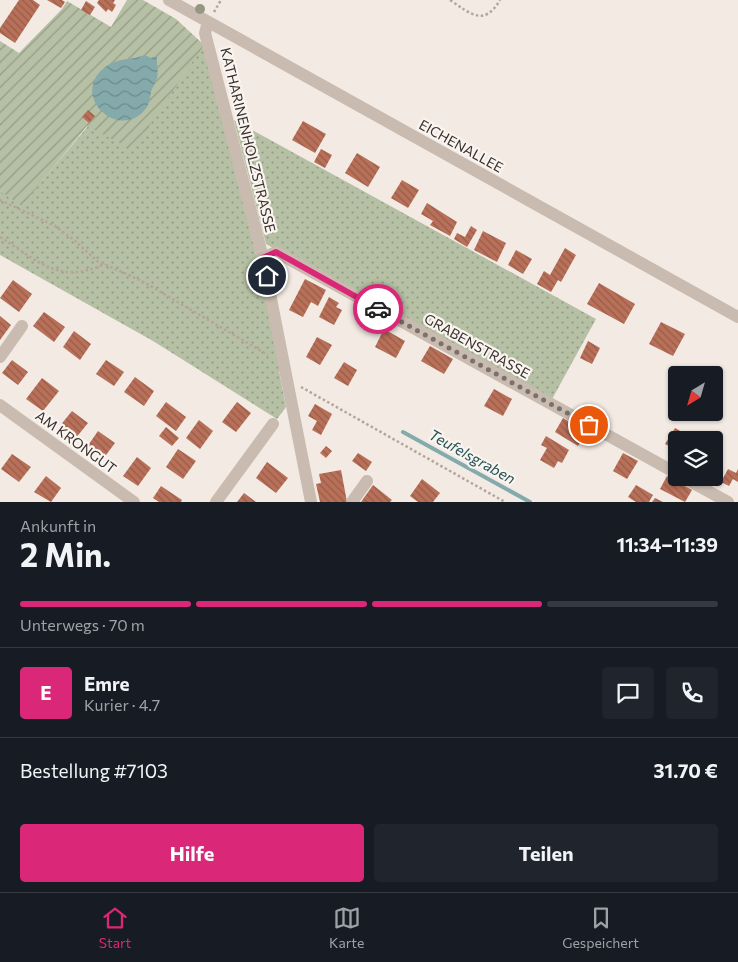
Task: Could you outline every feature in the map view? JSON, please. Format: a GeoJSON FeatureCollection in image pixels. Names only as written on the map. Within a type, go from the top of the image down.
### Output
{"type":"FeatureCollection","features":[{"type":"Feature","properties":{"kind":"street","name":"EICHENALLEE"},"geometry":{"type":"LineString","coordinates":[[169,0],[738,317]]}},
{"type":"Feature","properties":{"kind":"street","name":"KATHARINENHOLZSTRASSE"},"geometry":{"type":"LineString","coordinates":[[208,22],[205,32],[263,258],[286,365],[288,385],[311,502]]}},
{"type":"Feature","properties":{"kind":"street","name":"GRABENSTRASSE"},"geometry":{"type":"LineString","coordinates":[[263,258],[276,252],[668,469]]}},
{"type":"Feature","properties":{"kind":"street"},"geometry":{"type":"LineString","coordinates":[[0,357],[22,326]]}},
{"type":"Feature","properties":{"kind":"street","name":"AM KRONGUT"},"geometry":{"type":"LineString","coordinates":[[0,405],[134,502]]}},
{"type":"Feature","properties":{"kind":"street"},"geometry":{"type":"LineString","coordinates":[[216,502],[273,424]]}},
{"type":"Feature","properties":{"kind":"street"},"geometry":{"type":"LineString","coordinates":[[352,502],[367,481]]}},
{"type":"Feature","properties":{"kind":"street"},"geometry":{"type":"LineString","coordinates":[[699,486],[728,502]]}},
{"type":"Feature","properties":{"kind":"path"},"geometry":{"type":"LineString","coordinates":[[450,0],[471,12],[487,16],[500,0]]}},
{"type":"Feature","properties":{"kind":"path"},"geometry":{"type":"LineString","coordinates":[[0,200],[55,226],[97,261],[106,263],[142,281],[286,365]]}},
{"type":"Feature","properties":{"kind":"path"},"geometry":{"type":"LineString","coordinates":[[0,237],[33,259],[58,272],[82,272],[106,263]]}},
{"type":"Feature","properties":{"kind":"path"},"geometry":{"type":"LineString","coordinates":[[288,385],[296,384],[505,502]]}},
{"type":"Feature","properties":{"kind":"green space"},"geometry":{"type":"Polygon","coordinates":[[[127,0],[143,0],[176,19],[204,45],[133,150],[87,126],[22,206],[0,191],[0,41],[19,53],[62,9],[67,1],[111,27],[127,0]]]}},
{"type":"Feature","properties":{"kind":"green space"},"geometry":{"type":"Polygon","coordinates":[[[204,45],[281,355],[279,371],[286,407],[277,419],[153,341],[0,255],[0,191],[22,205],[88,126],[204,45]]]}},
{"type":"Feature","properties":{"kind":"green space"},"geometry":{"type":"Polygon","coordinates":[[[234,120],[596,319],[551,401],[266,244],[234,120]]]}},
{"type":"Feature","properties":{"kind":"water"},"geometry":{"type":"Polygon","coordinates":[[[145,55],[151,58],[157,56],[158,70],[147,107],[136,117],[124,121],[112,118],[102,111],[95,101],[92,89],[96,77],[112,63],[145,55]]]}},
{"type":"Feature","properties":{"kind":"building"},"geometry":{"type":"Polygon","coordinates":[[[19,0],[33,0],[40,5],[15,43],[0,33],[0,28],[19,0]]]}},
{"type":"Feature","properties":{"kind":"building"},"geometry":{"type":"Polygon","coordinates":[[[47,0],[62,0],[65,2],[61,8],[47,0]]]}},
{"type":"Feature","properties":{"kind":"building"},"geometry":{"type":"Polygon","coordinates":[[[99,0],[115,0],[113,3],[116,5],[112,12],[108,9],[106,12],[97,3],[99,0]]]}},
{"type":"Feature","properties":{"kind":"building"},"geometry":{"type":"Polygon","coordinates":[[[86,1],[95,7],[90,15],[81,10],[86,1]]]}},
{"type":"Feature","properties":{"kind":"building"},"geometry":{"type":"Polygon","coordinates":[[[88,110],[95,116],[89,123],[82,117],[88,110]]]}},
{"type":"Feature","properties":{"kind":"building"},"geometry":{"type":"Polygon","coordinates":[[[303,121],[326,134],[315,153],[292,140],[303,121]]]}},
{"type":"Feature","properties":{"kind":"building"},"geometry":{"type":"Polygon","coordinates":[[[321,149],[332,155],[325,168],[314,162],[321,149]]]}},
{"type":"Feature","properties":{"kind":"building"},"geometry":{"type":"Polygon","coordinates":[[[357,153],[380,167],[368,187],[345,173],[357,153]]]}},
{"type":"Feature","properties":{"kind":"building"},"geometry":{"type":"Polygon","coordinates":[[[402,180],[419,190],[408,208],[391,198],[402,180]]]}},
{"type":"Feature","properties":{"kind":"building"},"geometry":{"type":"Polygon","coordinates":[[[427,203],[457,222],[450,236],[430,225],[433,221],[421,214],[427,203]]]}},
{"type":"Feature","properties":{"kind":"building"},"geometry":{"type":"Polygon","coordinates":[[[471,226],[477,230],[467,247],[454,239],[457,233],[465,237],[471,226]]]}},
{"type":"Feature","properties":{"kind":"building"},"geometry":{"type":"Polygon","coordinates":[[[483,231],[506,243],[497,262],[474,250],[483,231]]]}},
{"type":"Feature","properties":{"kind":"building"},"geometry":{"type":"Polygon","coordinates":[[[565,248],[576,255],[561,282],[558,280],[551,292],[537,284],[544,271],[550,275],[565,248]]]}},
{"type":"Feature","properties":{"kind":"building"},"geometry":{"type":"Polygon","coordinates":[[[516,250],[532,259],[523,274],[508,265],[516,250]]]}},
{"type":"Feature","properties":{"kind":"building"},"geometry":{"type":"Polygon","coordinates":[[[305,279],[326,290],[318,306],[311,302],[303,317],[289,310],[305,279]]]}},
{"type":"Feature","properties":{"kind":"building"},"geometry":{"type":"Polygon","coordinates":[[[13,280],[32,294],[19,312],[0,298],[13,280]]]}},
{"type":"Feature","properties":{"kind":"building"},"geometry":{"type":"Polygon","coordinates":[[[599,283],[635,304],[624,324],[587,304],[599,283]]]}},
{"type":"Feature","properties":{"kind":"building"},"geometry":{"type":"Polygon","coordinates":[[[329,297],[339,303],[336,307],[342,310],[334,325],[319,317],[329,297]]]}},
{"type":"Feature","properties":{"kind":"building"},"geometry":{"type":"Polygon","coordinates":[[[44,312],[65,327],[54,342],[33,326],[44,312]]]}},
{"type":"Feature","properties":{"kind":"building"},"geometry":{"type":"Polygon","coordinates":[[[0,316],[11,325],[0,340],[0,316]]]}},
{"type":"Feature","properties":{"kind":"building"},"geometry":{"type":"Polygon","coordinates":[[[661,322],[685,334],[673,356],[649,344],[661,322]]]}},
{"type":"Feature","properties":{"kind":"building"},"geometry":{"type":"Polygon","coordinates":[[[384,329],[405,341],[396,358],[375,347],[384,329]]]}},
{"type":"Feature","properties":{"kind":"building"},"geometry":{"type":"Polygon","coordinates":[[[74,331],[91,344],[80,360],[63,347],[74,331]]]}},
{"type":"Feature","properties":{"kind":"building"},"geometry":{"type":"Polygon","coordinates":[[[317,337],[332,345],[320,365],[306,357],[317,337]]]}},
{"type":"Feature","properties":{"kind":"building"},"geometry":{"type":"Polygon","coordinates":[[[588,341],[600,348],[592,364],[580,358],[588,341]]]}},
{"type":"Feature","properties":{"kind":"building"},"geometry":{"type":"Polygon","coordinates":[[[430,346],[453,359],[444,374],[421,361],[430,346]]]}},
{"type":"Feature","properties":{"kind":"building"},"geometry":{"type":"Polygon","coordinates":[[[12,360],[28,372],[18,385],[2,373],[12,360]]]}},
{"type":"Feature","properties":{"kind":"building"},"geometry":{"type":"Polygon","coordinates":[[[106,360],[124,372],[114,386],[96,374],[106,360]]]}},
{"type":"Feature","properties":{"kind":"building"},"geometry":{"type":"Polygon","coordinates":[[[344,362],[357,370],[348,386],[334,378],[344,362]]]}},
{"type":"Feature","properties":{"kind":"building"},"geometry":{"type":"Polygon","coordinates":[[[135,377],[154,391],[144,406],[124,392],[135,377]]]}},
{"type":"Feature","properties":{"kind":"building"},"geometry":{"type":"Polygon","coordinates":[[[42,378],[59,391],[43,411],[26,399],[42,378]]]}},
{"type":"Feature","properties":{"kind":"building"},"geometry":{"type":"Polygon","coordinates":[[[494,389],[512,399],[503,416],[484,406],[494,389]]]}},
{"type":"Feature","properties":{"kind":"building"},"geometry":{"type":"Polygon","coordinates":[[[166,402],[186,417],[176,431],[156,416],[166,402]]]}},
{"type":"Feature","properties":{"kind":"building"},"geometry":{"type":"Polygon","coordinates":[[[237,402],[251,413],[236,432],[222,422],[237,402]]]}},
{"type":"Feature","properties":{"kind":"building"},"geometry":{"type":"Polygon","coordinates":[[[315,404],[332,414],[321,435],[312,430],[317,421],[308,416],[315,404]]]}},
{"type":"Feature","properties":{"kind":"building"},"geometry":{"type":"Polygon","coordinates":[[[72,411],[88,423],[75,439],[59,427],[72,411]]]}},
{"type":"Feature","properties":{"kind":"building"},"geometry":{"type":"Polygon","coordinates":[[[563,418],[586,432],[578,446],[555,432],[563,418]]]}},
{"type":"Feature","properties":{"kind":"building"},"geometry":{"type":"Polygon","coordinates":[[[199,420],[213,431],[200,449],[186,438],[199,420]]]}},
{"type":"Feature","properties":{"kind":"building"},"geometry":{"type":"Polygon","coordinates":[[[166,427],[179,438],[172,446],[159,436],[166,427]]]}},
{"type":"Feature","properties":{"kind":"building"},"geometry":{"type":"Polygon","coordinates":[[[98,431],[115,443],[103,459],[87,447],[98,431]]]}},
{"type":"Feature","properties":{"kind":"building"},"geometry":{"type":"Polygon","coordinates":[[[546,436],[569,450],[562,463],[558,461],[554,468],[540,460],[547,448],[541,445],[546,436]]]}},
{"type":"Feature","properties":{"kind":"building"},"geometry":{"type":"Polygon","coordinates":[[[326,446],[332,451],[326,458],[320,453],[326,446]]]}},
{"type":"Feature","properties":{"kind":"building"},"geometry":{"type":"Polygon","coordinates":[[[178,449],[196,461],[183,479],[166,467],[178,449]]]}},
{"type":"Feature","properties":{"kind":"building"},"geometry":{"type":"Polygon","coordinates":[[[358,453],[372,462],[366,471],[352,461],[358,453]]]}},
{"type":"Feature","properties":{"kind":"building"},"geometry":{"type":"Polygon","coordinates":[[[623,453],[638,461],[627,479],[613,471],[623,453]]]}},
{"type":"Feature","properties":{"kind":"building"},"geometry":{"type":"Polygon","coordinates":[[[12,454],[31,467],[19,482],[1,469],[12,454]]]}},
{"type":"Feature","properties":{"kind":"building"},"geometry":{"type":"Polygon","coordinates":[[[137,457],[151,468],[138,486],[123,476],[137,457]]]}},
{"type":"Feature","properties":{"kind":"building"},"geometry":{"type":"Polygon","coordinates":[[[267,462],[288,478],[276,493],[256,478],[267,462]]]}},
{"type":"Feature","properties":{"kind":"building"},"geometry":{"type":"Polygon","coordinates":[[[728,469],[736,473],[738,469],[738,482],[733,479],[729,486],[723,483],[723,478],[728,469]]]}},
{"type":"Feature","properties":{"kind":"building"},"geometry":{"type":"Polygon","coordinates":[[[341,470],[347,502],[320,502],[316,484],[321,483],[319,474],[341,470]]]}},
{"type":"Feature","properties":{"kind":"building"},"geometry":{"type":"Polygon","coordinates":[[[46,476],[61,488],[51,502],[34,492],[46,476]]]}},
{"type":"Feature","properties":{"kind":"building"},"geometry":{"type":"Polygon","coordinates":[[[667,476],[668,486],[685,486],[692,490],[685,502],[660,489],[667,476]]]}},
{"type":"Feature","properties":{"kind":"building"},"geometry":{"type":"Polygon","coordinates":[[[422,479],[440,493],[433,502],[418,502],[410,496],[422,479]]]}},
{"type":"Feature","properties":{"kind":"building"},"geometry":{"type":"Polygon","coordinates":[[[373,485],[392,500],[390,502],[361,502],[373,485]]]}},
{"type":"Feature","properties":{"kind":"building"},"geometry":{"type":"Polygon","coordinates":[[[636,485],[653,495],[649,502],[636,502],[628,497],[636,485]]]}},
{"type":"Feature","properties":{"kind":"building"},"geometry":{"type":"Polygon","coordinates":[[[161,486],[182,500],[181,502],[159,502],[153,498],[161,486]]]}},
{"type":"Feature","properties":{"kind":"building"},"geometry":{"type":"Polygon","coordinates":[[[244,493],[256,502],[237,502],[244,493]]]}},
{"type":"Feature","properties":{"kind":"building"},"geometry":{"type":"Polygon","coordinates":[[[655,498],[663,502],[652,502],[655,498]]]}},
{"type":"Feature","properties":{"kind":"waterway","name":"Teufelsgraben"},"geometry":{"type":"LineString","coordinates":[[403,432],[530,502]]}},
{"type":"Feature","properties":{"kind":"way so far"},"geometry":{"type":"LineString","coordinates":[[378,309],[589,425]]}},
{"type":"Feature","properties":{"kind":"route"},"geometry":{"type":"LineString","coordinates":[[267,276],[263,258],[276,252],[378,309]]}}]}
